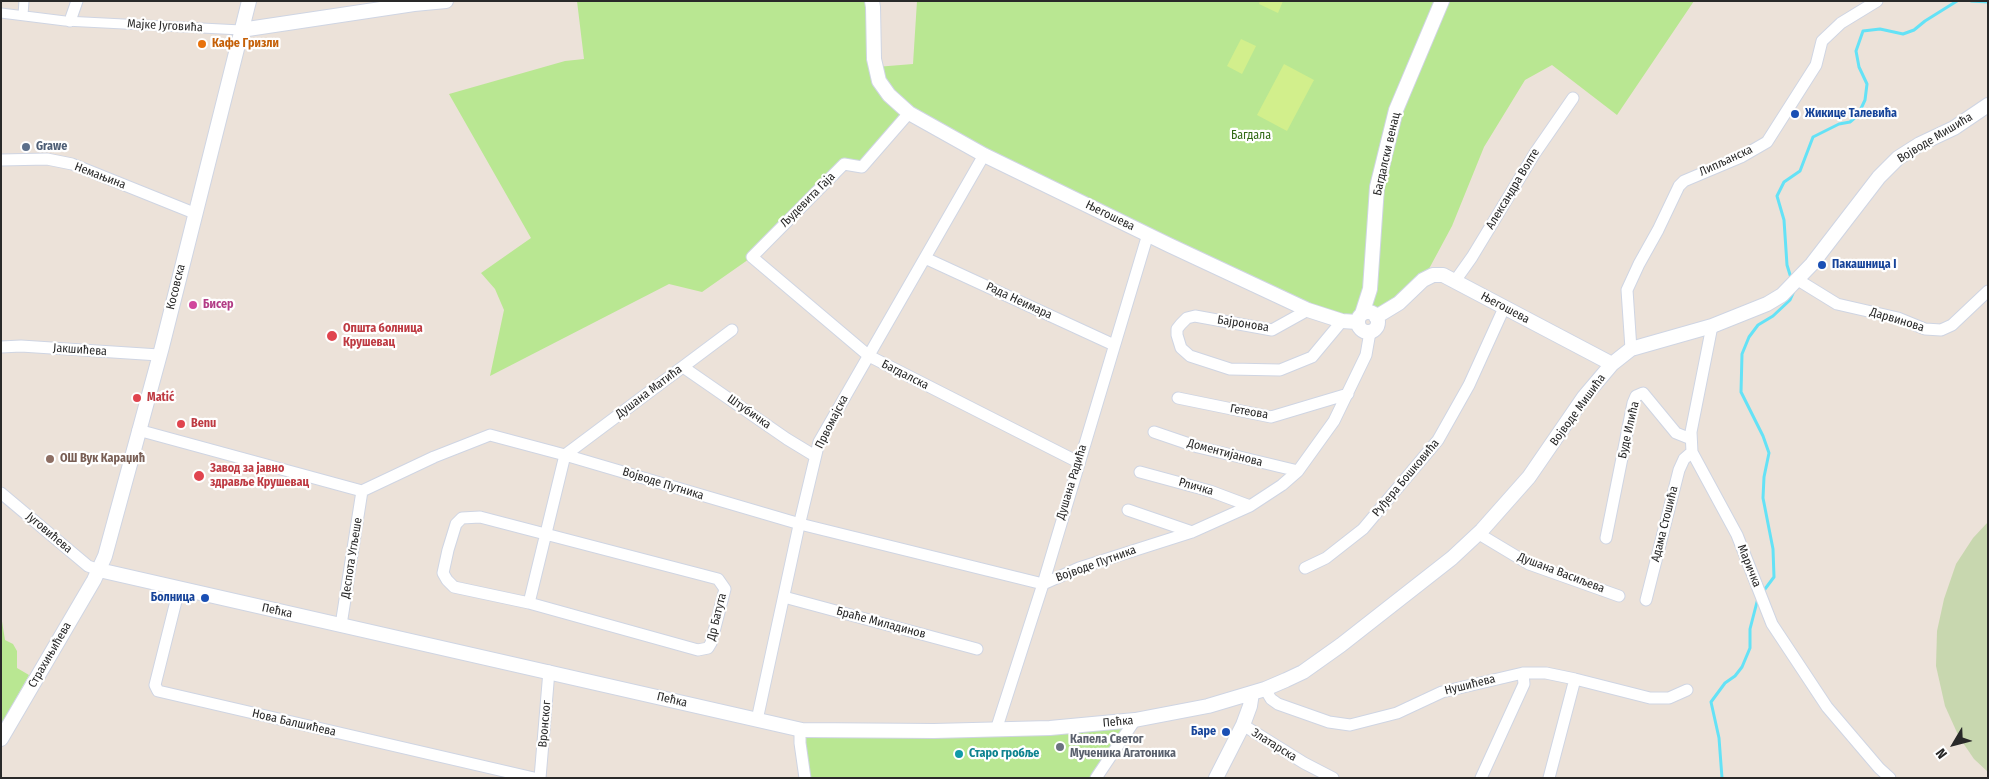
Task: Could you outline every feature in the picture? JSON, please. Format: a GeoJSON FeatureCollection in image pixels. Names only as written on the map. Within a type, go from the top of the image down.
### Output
{"type":"FeatureCollection","features":[{"type":"Feature","properties":{"kind":"street"},"geometry":{"type":"LineString","coordinates":[[24,1],[24,16]]}},
{"type":"Feature","properties":{"kind":"street"},"geometry":{"type":"LineString","coordinates":[[70,21],[77,1]]}},
{"type":"Feature","properties":{"kind":"street","name":"Косовска"},"geometry":{"type":"LineString","coordinates":[[99,570],[109,543],[159,355],[249,1]]}},
{"type":"Feature","properties":{"kind":"street","name":"Мајке Југовића"},"geometry":{"type":"LineString","coordinates":[[1,13],[70,21],[241,30],[414,2],[446,1]]}},
{"type":"Feature","properties":{"kind":"street","name":"Његошева"},"geometry":{"type":"LineString","coordinates":[[872,1],[874,7],[874,59],[879,81],[889,94],[909,113],[984,155],[1308,310],[1342,321],[1360,318]]}},
{"type":"Feature","properties":{"kind":"street","name":"Багдалски венац"},"geometry":{"type":"LineString","coordinates":[[1360,318],[1370,289],[1377,187],[1396,110],[1442,1]]}},
{"type":"Feature","properties":{"kind":"street","name":"Липљанска"},"geometry":{"type":"LineString","coordinates":[[1631,349],[1627,290],[1679,186],[1684,181],[1741,156],[1767,142],[1816,65],[1822,41],[1840,23],[1877,1]]}},
{"type":"Feature","properties":{"kind":"street","name":"Александра Волте"},"geometry":{"type":"LineString","coordinates":[[1455,282],[1535,153],[1573,98]]}},
{"type":"Feature","properties":{"kind":"street","name":"Војводе Мишића"},"geometry":{"type":"LineString","coordinates":[[1258,691],[1303,672],[1318,662],[1452,558],[1479,534],[1529,477],[1584,397],[1612,364],[1631,349],[1712,326],[1767,304],[1782,295],[1800,278],[1879,177],[1898,158],[1920,144],[1954,128],[1988,105]]}},
{"type":"Feature","properties":{"kind":"street","name":"Људевита Гаја"},"geometry":{"type":"LineString","coordinates":[[752,257],[844,164],[862,167],[909,113]]}},
{"type":"Feature","properties":{"kind":"street","name":"Првомајска"},"geometry":{"type":"LineString","coordinates":[[757,720],[815,456],[820,442],[831,419],[984,155]]}},
{"type":"Feature","properties":{"kind":"street","name":"Немањина"},"geometry":{"type":"LineString","coordinates":[[1,160],[46,159],[72,164],[194,213]]}},
{"type":"Feature","properties":{"kind":"street","name":"Душана Радића"},"geometry":{"type":"LineString","coordinates":[[996,730],[1043,584],[1078,462],[1148,234]]}},
{"type":"Feature","properties":{"kind":"street","name":"Багдалска"},"geometry":{"type":"LineString","coordinates":[[752,257],[869,356],[1078,462]]}},
{"type":"Feature","properties":{"kind":"street","name":"Рада Неимара"},"geometry":{"type":"LineString","coordinates":[[925,258],[1114,345]]}},
{"type":"Feature","properties":{"kind":"street","name":"Његошева"},"geometry":{"type":"LineString","coordinates":[[1376,317],[1399,302],[1423,280],[1433,275],[1443,275],[1612,364]]}},
{"type":"Feature","properties":{"kind":"street","name":"Дарвинова"},"geometry":{"type":"LineString","coordinates":[[1800,278],[1836,304],[1898,318],[1925,329],[1941,330],[1952,325],[1988,291]]}},
{"type":"Feature","properties":{"kind":"street","name":"Руђера Бошковића"},"geometry":{"type":"LineString","coordinates":[[1305,568],[1326,558],[1363,529],[1438,440],[1469,385],[1504,308]]}},
{"type":"Feature","properties":{"kind":"street","name":"Бајронова"},"geometry":{"type":"LineString","coordinates":[[1308,310],[1272,330],[1195,316],[1188,318],[1177,329],[1177,335],[1181,348],[1190,356],[1230,369],[1280,370],[1312,357],[1342,321]]}},
{"type":"Feature","properties":{"kind":"street"},"geometry":{"type":"LineString","coordinates":[[1368,312],[1376,317],[1377,326],[1370,332],[1362,331],[1360,318],[1368,312]]}},
{"type":"Feature","properties":{"kind":"street","name":"Маричка"},"geometry":{"type":"LineString","coordinates":[[1712,326],[1691,439],[1692,452],[1737,535],[1772,624],[1827,707],[1878,768],[1890,778]]}},
{"type":"Feature","properties":{"kind":"street","name":"Душана Матића"},"geometry":{"type":"LineString","coordinates":[[566,455],[732,330]]}},
{"type":"Feature","properties":{"kind":"street","name":"Војводе Путника"},"geometry":{"type":"LineString","coordinates":[[362,491],[371,485],[434,457],[490,435],[566,455],[800,524],[1043,584],[1079,568],[1192,532],[1250,506],[1282,485],[1298,471],[1334,421],[1366,355],[1370,332]]}},
{"type":"Feature","properties":{"kind":"street","name":"Јакшићева"},"geometry":{"type":"LineString","coordinates":[[1,347],[21,346],[159,355]]}},
{"type":"Feature","properties":{"kind":"street","name":"Штубичка"},"geometry":{"type":"LineString","coordinates":[[683,367],[787,439],[815,456]]}},
{"type":"Feature","properties":{"kind":"street","name":"Буде Илића"},"geometry":{"type":"LineString","coordinates":[[1606,538],[1636,396],[1642,393],[1676,432],[1691,439]]}},
{"type":"Feature","properties":{"kind":"street","name":"Гетеова"},"geometry":{"type":"LineString","coordinates":[[1178,398],[1271,417],[1348,394]]}},
{"type":"Feature","properties":{"kind":"street"},"geometry":{"type":"LineString","coordinates":[[138,430],[362,491]]}},
{"type":"Feature","properties":{"kind":"street","name":"Доментијанова"},"geometry":{"type":"LineString","coordinates":[[1154,432],[1198,447],[1298,471]]}},
{"type":"Feature","properties":{"kind":"street","name":"Адама Стошића"},"geometry":{"type":"LineString","coordinates":[[1646,600],[1679,470],[1684,459],[1692,452]]}},
{"type":"Feature","properties":{"kind":"street"},"geometry":{"type":"LineString","coordinates":[[529,603],[566,455]]}},
{"type":"Feature","properties":{"kind":"street","name":"Рличка"},"geometry":{"type":"LineString","coordinates":[[1140,472],[1210,491],[1250,506]]}},
{"type":"Feature","properties":{"kind":"street","name":"Деспота Угљеше"},"geometry":{"type":"LineString","coordinates":[[341,625],[362,491]]}},
{"type":"Feature","properties":{"kind":"street","name":"Југовићева"},"geometry":{"type":"LineString","coordinates":[[1,493],[88,566],[99,570]]}},
{"type":"Feature","properties":{"kind":"street"},"geometry":{"type":"LineString","coordinates":[[1128,510],[1192,532]]}},
{"type":"Feature","properties":{"kind":"street","name":"Др Батута"},"geometry":{"type":"LineString","coordinates":[[480,517],[494,519],[547,535],[721,580],[725,589],[712,643],[708,648],[698,650],[529,603],[454,587],[447,580],[443,573],[448,550],[456,524],[462,518],[480,517]]}},
{"type":"Feature","properties":{"kind":"street","name":"Душана Васиљева"},"geometry":{"type":"LineString","coordinates":[[1479,534],[1529,564],[1619,596]]}},
{"type":"Feature","properties":{"kind":"street","name":"Пећка"},"geometry":{"type":"LineString","coordinates":[[99,570],[549,671],[800,730],[996,730],[1050,728],[1135,720],[1208,706],[1258,691]]}},
{"type":"Feature","properties":{"kind":"street","name":"Страхињићева"},"geometry":{"type":"LineString","coordinates":[[1,739],[99,570]]}},
{"type":"Feature","properties":{"kind":"street","name":"Нова Балшићева"},"geometry":{"type":"LineString","coordinates":[[180,589],[155,685],[158,691],[534,778]]}},
{"type":"Feature","properties":{"kind":"street","name":"Браће Миладинов"},"geometry":{"type":"LineString","coordinates":[[784,597],[977,649]]}},
{"type":"Feature","properties":{"kind":"street","name":"Вронског"},"geometry":{"type":"LineString","coordinates":[[540,778],[549,671]]}},
{"type":"Feature","properties":{"kind":"street"},"geometry":{"type":"LineString","coordinates":[[1481,778],[1524,684],[1523,673]]}},
{"type":"Feature","properties":{"kind":"street","name":"Нушићева"},"geometry":{"type":"LineString","coordinates":[[1258,691],[1278,704],[1328,722],[1350,725],[1390,716],[1442,692],[1523,673],[1546,674],[1575,679],[1650,698],[1670,698],[1687,690]]}},
{"type":"Feature","properties":{"kind":"street"},"geometry":{"type":"LineString","coordinates":[[1549,778],[1575,679]]}},
{"type":"Feature","properties":{"kind":"street"},"geometry":{"type":"LineString","coordinates":[[1216,778],[1258,691]]}},
{"type":"Feature","properties":{"kind":"street"},"geometry":{"type":"LineString","coordinates":[[1096,778],[1135,720]]}},
{"type":"Feature","properties":{"kind":"street","name":"Златарска"},"geometry":{"type":"LineString","coordinates":[[1242,725],[1304,763],[1334,778]]}},
{"type":"Feature","properties":{"kind":"street"},"geometry":{"type":"LineString","coordinates":[[800,730],[805,778]]}},
{"type":"Feature","properties":{"kind":"green space","name":"Багдала"},"geometry":{"type":"Polygon","coordinates":[[[577,1],[872,1],[876,67],[913,64],[917,1],[1694,1],[1617,115],[1552,65],[1525,80],[1484,147],[1452,226],[1423,280],[1371,312],[1342,321],[909,113],[862,167],[844,164],[752,257],[702,292],[669,284],[490,376],[504,310],[495,289],[481,273],[531,238],[449,94],[565,61],[584,59],[577,1]]]}},
{"type":"Feature","properties":{"kind":"green space"},"geometry":{"type":"Polygon","coordinates":[[[1260,1],[1283,1],[1278,13],[1259,4],[1260,1]]]}},
{"type":"Feature","properties":{"kind":"green space"},"geometry":{"type":"Polygon","coordinates":[[[1241,39],[1256,46],[1242,74],[1227,66],[1241,39]]]}},
{"type":"Feature","properties":{"kind":"green space"},"geometry":{"type":"Polygon","coordinates":[[[1284,64],[1314,80],[1287,131],[1257,115],[1284,64]]]}},
{"type":"Feature","properties":{"kind":"green space"},"geometry":{"type":"Polygon","coordinates":[[[1988,522],[1988,772],[1974,759],[1959,737],[1945,706],[1936,666],[1937,631],[1944,599],[1956,564],[1973,538],[1988,522]]]}},
{"type":"Feature","properties":{"kind":"green space"},"geometry":{"type":"Polygon","coordinates":[[[1,615],[5,640],[13,644],[17,651],[17,668],[29,675],[1,725],[1,615]]]}},
{"type":"Feature","properties":{"kind":"green space","name":"Старо гробље"},"geometry":{"type":"Polygon","coordinates":[[[1135,720],[1096,778],[810,778],[802,730],[1135,720]]]}},
{"type":"Feature","properties":{"kind":"waterway"},"geometry":{"type":"LineString","coordinates":[[1791,278],[1787,265],[1784,220],[1777,196],[1784,182],[1800,171],[1813,137],[1839,124],[1850,122],[1858,115],[1865,100],[1867,84],[1859,67],[1856,51],[1863,31],[1880,29],[1903,34],[1914,30],[1957,1]]}},
{"type":"Feature","properties":{"kind":"waterway"},"geometry":{"type":"LineString","coordinates":[[1971,1],[1988,2]]}},
{"type":"Feature","properties":{"kind":"waterway"},"geometry":{"type":"LineString","coordinates":[[1762,593],[1774,577],[1773,549],[1763,498],[1764,477],[1769,453],[1763,436],[1741,392],[1742,354],[1749,337],[1758,325],[1773,316],[1790,300],[1795,289]]}},
{"type":"Feature","properties":{"kind":"waterway"},"geometry":{"type":"LineString","coordinates":[[1722,778],[1719,738],[1711,702],[1725,683],[1735,676],[1742,667],[1750,648],[1750,629],[1758,598]]}},
{"type":"Feature","properties":{"kind":"place","name":"Кафе Гризли"},"geometry":{"type":"Point","coordinates":[202,44]}},
{"type":"Feature","properties":{"kind":"place","name":"Жикице Талевића"},"geometry":{"type":"Point","coordinates":[1795,114]}},
{"type":"Feature","properties":{"kind":"place","name":"Grawe"},"geometry":{"type":"Point","coordinates":[26,147]}},
{"type":"Feature","properties":{"kind":"place","name":"Пакашница I"},"geometry":{"type":"Point","coordinates":[1822,265]}},
{"type":"Feature","properties":{"kind":"place","name":"Бисер"},"geometry":{"type":"Point","coordinates":[193,305]}},
{"type":"Feature","properties":{"kind":"place","name":"Општа болница Крушевац"},"geometry":{"type":"Point","coordinates":[332,336]}},
{"type":"Feature","properties":{"kind":"place","name":"Matić"},"geometry":{"type":"Point","coordinates":[137,398]}},
{"type":"Feature","properties":{"kind":"place","name":"Benu"},"geometry":{"type":"Point","coordinates":[181,424]}},
{"type":"Feature","properties":{"kind":"place","name":"ОШ Вук Караџић"},"geometry":{"type":"Point","coordinates":[50,459]}},
{"type":"Feature","properties":{"kind":"place","name":"Завод за јавно здравље Крушевац"},"geometry":{"type":"Point","coordinates":[199,476]}},
{"type":"Feature","properties":{"kind":"place","name":"Болница"},"geometry":{"type":"Point","coordinates":[205,598]}},
{"type":"Feature","properties":{"kind":"place","name":"Баре"},"geometry":{"type":"Point","coordinates":[1226,732]}},
{"type":"Feature","properties":{"kind":"place","name":"Капела Светог Мученика Агатоника"},"geometry":{"type":"Point","coordinates":[1060,747]}},
{"type":"Feature","properties":{"kind":"place","name":"Старо гробље"},"geometry":{"type":"Point","coordinates":[959,754]}}]}
